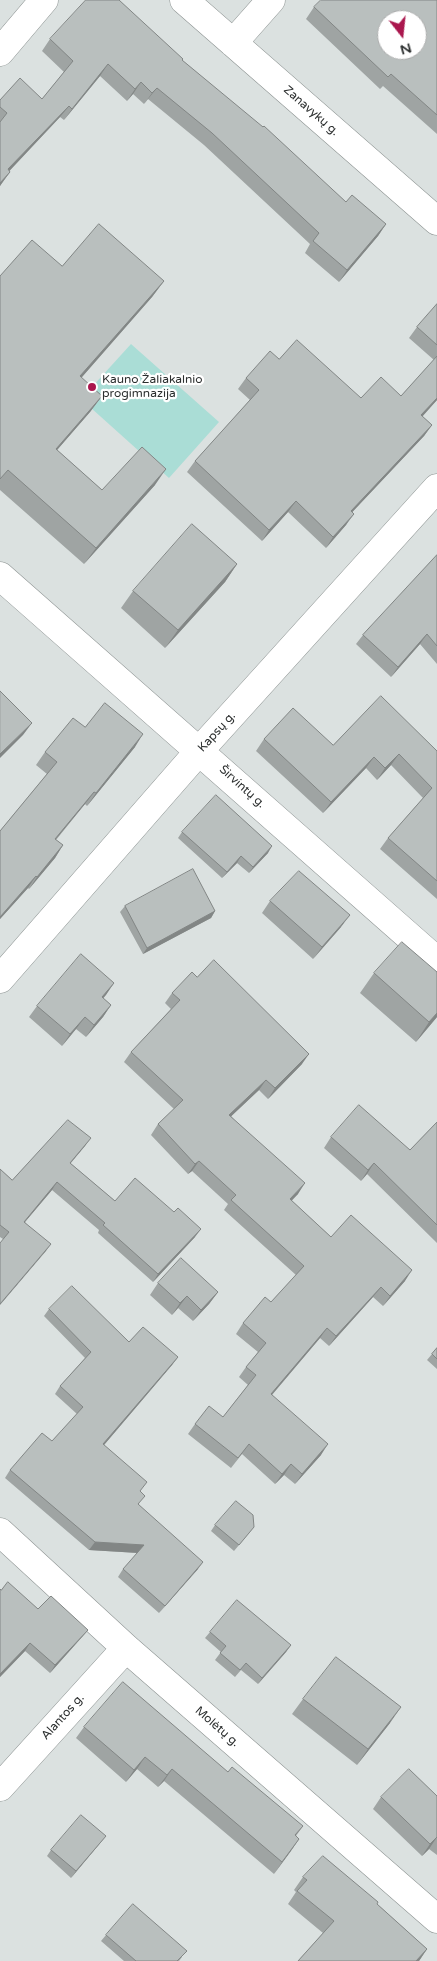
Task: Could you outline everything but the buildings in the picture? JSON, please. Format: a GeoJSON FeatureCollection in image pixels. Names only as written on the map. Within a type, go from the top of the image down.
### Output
{"type":"FeatureCollection","features":[{"type":"Feature","properties":{"kind":"street"},"geometry":{"type":"LineString","coordinates":[[0,52],[44,0]]}},
{"type":"Feature","properties":{"kind":"street","name":"Zanavykų g."},"geometry":{"type":"LineString","coordinates":[[184,0],[437,222]]}},
{"type":"Feature","properties":{"kind":"street"},"geometry":{"type":"LineString","coordinates":[[233,43],[270,0]]}},
{"type":"Feature","properties":{"kind":"street","name":"Kapsų g."},"geometry":{"type":"LineString","coordinates":[[0,979],[200,750],[437,488]]}},
{"type":"Feature","properties":{"kind":"street","name":"Širvintų g."},"geometry":{"type":"LineString","coordinates":[[0,576],[437,960]]}},
{"type":"Feature","properties":{"kind":"street","name":"Molėtų g."},"geometry":{"type":"LineString","coordinates":[[0,1532],[126,1648],[437,1919]]}},
{"type":"Feature","properties":{"kind":"street","name":"Alantos g."},"geometry":{"type":"LineString","coordinates":[[0,1786],[126,1648]]}},
{"type":"Feature","properties":{"kind":"shaded area"},"geometry":{"type":"Polygon","coordinates":[[[131,344],[219,422],[169,478],[81,399],[131,344]]]}},
{"type":"Feature","properties":{"kind":"place","name":"Kauno Žaliakalnio progimnazija"},"geometry":{"type":"Point","coordinates":[92,387]}}]}
